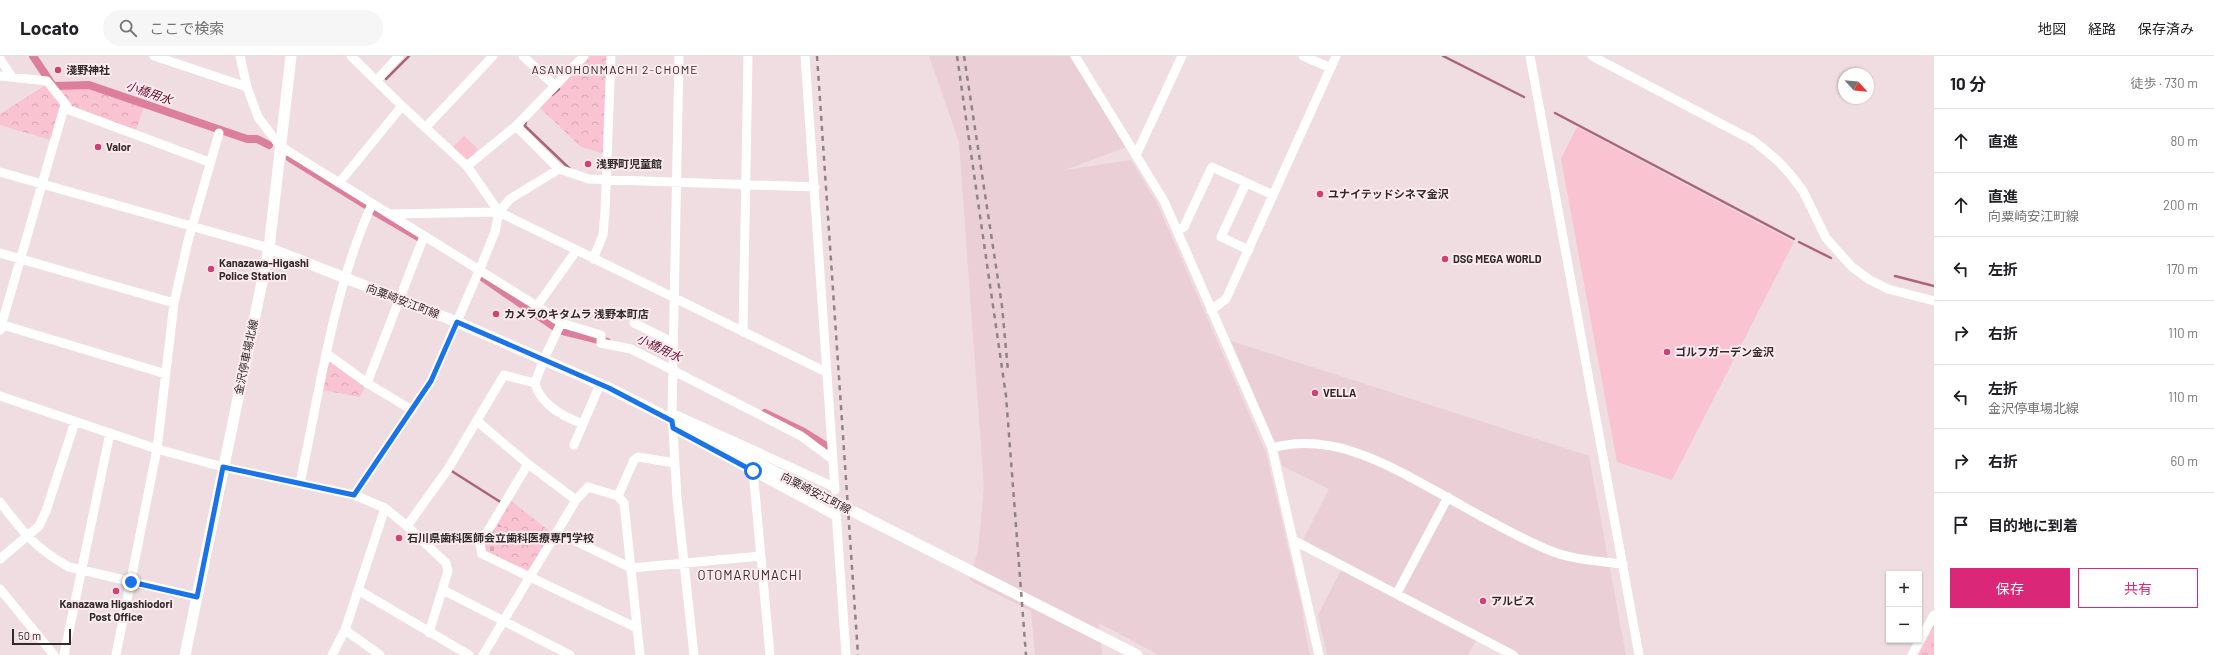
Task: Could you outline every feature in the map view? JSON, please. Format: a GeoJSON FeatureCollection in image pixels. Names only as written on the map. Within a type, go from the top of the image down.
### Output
{"type":"FeatureCollection","features":[{"type":"Feature","properties":{"kind":"main road","name":"金沢停車場北線"},"geometry":{"type":"LineString","coordinates":[[186,655],[223,467],[269,248],[291,56]]}},
{"type":"Feature","properties":{"kind":"main road","name":"向粟崎安江町線"},"geometry":{"type":"LineString","coordinates":[[269,248],[457,322],[600,384],[1137,655]]}},
{"type":"Feature","properties":{"kind":"street"},"geometry":{"type":"LineString","coordinates":[[154,56],[247,87]]}},
{"type":"Feature","properties":{"kind":"street"},"geometry":{"type":"LineString","coordinates":[[240,56],[247,87],[258,117],[280,146],[537,306],[561,323],[601,335],[601,343],[631,350],[671,370],[801,436],[832,459]]}},
{"type":"Feature","properties":{"kind":"street"},"geometry":{"type":"LineString","coordinates":[[351,56],[402,106],[468,166],[499,212]]}},
{"type":"Feature","properties":{"kind":"street"},"geometry":{"type":"LineString","coordinates":[[377,80],[399,56]]}},
{"type":"Feature","properties":{"kind":"street"},"geometry":{"type":"LineString","coordinates":[[426,128],[493,56]]}},
{"type":"Feature","properties":{"kind":"street"},"geometry":{"type":"LineString","coordinates":[[523,56],[554,86]]}},
{"type":"Feature","properties":{"kind":"street"},"geometry":{"type":"LineString","coordinates":[[468,166],[516,126],[584,56]]}},
{"type":"Feature","properties":{"kind":"street"},"geometry":{"type":"LineString","coordinates":[[594,259],[603,235],[611,56]]}},
{"type":"Feature","properties":{"kind":"street"},"geometry":{"type":"LineString","coordinates":[[679,56],[671,370],[672,421],[684,565],[694,655]]}},
{"type":"Feature","properties":{"kind":"street"},"geometry":{"type":"LineString","coordinates":[[743,332],[748,56]]}},
{"type":"Feature","properties":{"kind":"street"},"geometry":{"type":"LineString","coordinates":[[672,421],[834,488],[815,187],[805,56]]}},
{"type":"Feature","properties":{"kind":"street"},"geometry":{"type":"LineString","coordinates":[[1075,56],[1164,201],[1272,448],[1319,655]]}},
{"type":"Feature","properties":{"kind":"street"},"geometry":{"type":"LineString","coordinates":[[1136,155],[1182,56]]}},
{"type":"Feature","properties":{"kind":"street"},"geometry":{"type":"LineString","coordinates":[[1304,56],[1331,68]]}},
{"type":"Feature","properties":{"kind":"street"},"geometry":{"type":"LineString","coordinates":[[1211,310],[1226,299],[1336,56]]}},
{"type":"Feature","properties":{"kind":"street"},"geometry":{"type":"LineString","coordinates":[[1530,56],[1639,655]]}},
{"type":"Feature","properties":{"kind":"street"},"geometry":{"type":"LineString","coordinates":[[1592,56],[1738,132],[1765,150],[1790,174],[1803,191],[1826,238],[1852,267],[1870,280],[1888,288],[1934,301]]}},
{"type":"Feature","properties":{"kind":"street"},"geometry":{"type":"LineString","coordinates":[[1609,65],[1614,56]]}},
{"type":"Feature","properties":{"kind":"street"},"geometry":{"type":"LineString","coordinates":[[0,59],[12,77]]}},
{"type":"Feature","properties":{"kind":"street"},"geometry":{"type":"LineString","coordinates":[[0,76],[47,81],[67,106],[64,108],[1,326],[166,374]]}},
{"type":"Feature","properties":{"kind":"street"},"geometry":{"type":"LineString","coordinates":[[339,183],[402,106]]}},
{"type":"Feature","properties":{"kind":"street"},"geometry":{"type":"LineString","coordinates":[[64,108],[209,162]]}},
{"type":"Feature","properties":{"kind":"street"},"geometry":{"type":"LineString","coordinates":[[516,126],[559,169],[589,179],[815,187]]}},
{"type":"Feature","properties":{"kind":"street"},"geometry":{"type":"LineString","coordinates":[[116,655],[157,449],[174,303],[192,225],[209,162],[219,133]]}},
{"type":"Feature","properties":{"kind":"street"},"geometry":{"type":"LineString","coordinates":[[1177,231],[1184,226],[1212,167],[1273,195]]}},
{"type":"Feature","properties":{"kind":"street"},"geometry":{"type":"LineString","coordinates":[[354,495],[431,381],[495,232],[499,212],[510,199],[559,169]]}},
{"type":"Feature","properties":{"kind":"street"},"geometry":{"type":"LineString","coordinates":[[0,172],[269,248]]}},
{"type":"Feature","properties":{"kind":"street"},"geometry":{"type":"LineString","coordinates":[[1246,183],[1222,237],[1249,250]]}},
{"type":"Feature","properties":{"kind":"street"},"geometry":{"type":"LineString","coordinates":[[300,483],[344,278],[358,235],[372,204]]}},
{"type":"Feature","properties":{"kind":"street"},"geometry":{"type":"LineString","coordinates":[[388,214],[499,212],[576,251],[674,296],[743,332],[826,372]]}},
{"type":"Feature","properties":{"kind":"street"},"geometry":{"type":"LineString","coordinates":[[367,383],[424,236]]}},
{"type":"Feature","properties":{"kind":"street"},"geometry":{"type":"LineString","coordinates":[[537,306],[576,251]]}},
{"type":"Feature","properties":{"kind":"street"},"geometry":{"type":"LineString","coordinates":[[0,253],[174,303]]}},
{"type":"Feature","properties":{"kind":"street"},"geometry":{"type":"LineString","coordinates":[[561,323],[544,359],[535,383],[537,392],[563,416],[583,424]]}},
{"type":"Feature","properties":{"kind":"street"},"geometry":{"type":"LineString","coordinates":[[634,323],[672,342]]}},
{"type":"Feature","properties":{"kind":"street"},"geometry":{"type":"LineString","coordinates":[[327,354],[367,383],[412,410]]}},
{"type":"Feature","properties":{"kind":"street"},"geometry":{"type":"LineString","coordinates":[[407,526],[448,469],[478,421],[504,375],[535,383]]}},
{"type":"Feature","properties":{"kind":"street"},"geometry":{"type":"LineString","coordinates":[[574,446],[600,384]]}},
{"type":"Feature","properties":{"kind":"street"},"geometry":{"type":"LineString","coordinates":[[0,396],[157,449],[223,467],[354,495],[384,508],[407,526],[446,563],[448,571],[430,633]]}},
{"type":"Feature","properties":{"kind":"street"},"geometry":{"type":"LineString","coordinates":[[478,421],[528,464],[576,500]]}},
{"type":"Feature","properties":{"kind":"street"},"geometry":{"type":"LineString","coordinates":[[672,421],[753,471],[836,513],[846,655]]}},
{"type":"Feature","properties":{"kind":"street"},"geometry":{"type":"LineString","coordinates":[[0,559],[39,526],[46,511],[75,422]]}},
{"type":"Feature","properties":{"kind":"street"},"geometry":{"type":"LineString","coordinates":[[64,655],[110,433]]}},
{"type":"Feature","properties":{"kind":"street"},"geometry":{"type":"LineString","coordinates":[[1272,448],[1283,445],[1310,444],[1356,452],[1385,464],[1552,551],[1587,561],[1623,564]]}},
{"type":"Feature","properties":{"kind":"street"},"geometry":{"type":"LineString","coordinates":[[618,496],[634,460],[638,457],[675,463]]}},
{"type":"Feature","properties":{"kind":"street"},"geometry":{"type":"LineString","coordinates":[[528,464],[480,544],[482,554],[531,576],[637,628]]}},
{"type":"Feature","properties":{"kind":"street"},"geometry":{"type":"LineString","coordinates":[[753,471],[770,655]]}},
{"type":"Feature","properties":{"kind":"street"},"geometry":{"type":"LineString","coordinates":[[483,655],[576,500],[588,487],[618,496],[624,503],[640,655]]}},
{"type":"Feature","properties":{"kind":"street"},"geometry":{"type":"LineString","coordinates":[[1397,593],[1448,498]]}},
{"type":"Feature","properties":{"kind":"street"},"geometry":{"type":"LineString","coordinates":[[0,502],[26,537],[51,557],[69,567],[197,597]]}},
{"type":"Feature","properties":{"kind":"street"},"geometry":{"type":"LineString","coordinates":[[332,655],[345,630],[384,508]]}},
{"type":"Feature","properties":{"kind":"street"},"geometry":{"type":"LineString","coordinates":[[557,532],[631,568],[684,565],[761,556]]}},
{"type":"Feature","properties":{"kind":"street"},"geometry":{"type":"LineString","coordinates":[[1293,540],[1397,593],[1513,655]]}},
{"type":"Feature","properties":{"kind":"street"},"geometry":{"type":"LineString","coordinates":[[0,589],[54,655]]}},
{"type":"Feature","properties":{"kind":"street"},"geometry":{"type":"LineString","coordinates":[[358,590],[469,655]]}},
{"type":"Feature","properties":{"kind":"street"},"geometry":{"type":"LineString","coordinates":[[443,590],[570,655]]}},
{"type":"Feature","properties":{"kind":"street"},"geometry":{"type":"LineString","coordinates":[[1912,655],[1934,615]]}},
{"type":"Feature","properties":{"kind":"street"},"geometry":{"type":"LineString","coordinates":[[345,630],[380,655]]}},
{"type":"Feature","properties":{"kind":"shaded area"},"geometry":{"type":"Polygon","coordinates":[[[929,56],[1071,56],[1126,147],[1065,170],[1131,160],[1157,203],[1266,453],[1302,607],[1310,655],[1159,655],[1099,623],[1102,655],[1035,655],[1031,611],[969,580],[978,550],[984,488],[959,142],[929,56]]]}},
{"type":"Feature","properties":{"kind":"shaded area"},"geometry":{"type":"Polygon","coordinates":[[[1231,341],[1589,456],[1626,655],[1521,655],[1303,540],[1329,489],[1282,466],[1278,449],[1231,341]]]}},
{"type":"Feature","properties":{"kind":"shaded area"},"geometry":{"type":"Polygon","coordinates":[[[1344,569],[1477,639],[1468,655],[1327,655],[1318,615],[1341,570],[1344,569]]]}},
{"type":"Feature","properties":{"kind":"green space"},"geometry":{"type":"Polygon","coordinates":[[[590,56],[608,56],[605,154],[581,147],[539,107],[590,56]]]}},
{"type":"Feature","properties":{"kind":"green space"},"geometry":{"type":"Polygon","coordinates":[[[89,85],[145,104],[135,133],[70,106],[54,141],[0,125],[0,114],[44,86],[89,85]]]}},
{"type":"Feature","properties":{"kind":"green space","name":"ゴルフガーデン金沢"},"geometry":{"type":"Polygon","coordinates":[[[1577,127],[1794,242],[1672,480],[1617,462],[1561,159],[1577,127]]]}},
{"type":"Feature","properties":{"kind":"green space"},"geometry":{"type":"Polygon","coordinates":[[[464,136],[478,149],[469,159],[465,159],[452,148],[464,136]]]}},
{"type":"Feature","properties":{"kind":"green space"},"geometry":{"type":"Polygon","coordinates":[[[329,357],[366,384],[360,397],[322,390],[329,357]]]}},
{"type":"Feature","properties":{"kind":"green space"},"geometry":{"type":"Polygon","coordinates":[[[510,500],[553,534],[534,567],[526,572],[495,557],[509,531],[496,522],[510,500]]]}},
{"type":"Feature","properties":{"kind":"green space"},"geometry":{"type":"Polygon","coordinates":[[[496,522],[509,531],[495,557],[485,551],[483,544],[496,522]]]}},
{"type":"Feature","properties":{"kind":"green space"},"geometry":{"type":"Polygon","coordinates":[[[1934,625],[1934,655],[1918,655],[1934,625]]]}},
{"type":"Feature","properties":{"kind":"waterway","name":"小橋用水"},"geometry":{"type":"LineString","coordinates":[[33,56],[53,86],[89,85],[247,139],[257,139],[269,145]]}},
{"type":"Feature","properties":{"kind":"waterway"},"geometry":{"type":"LineString","coordinates":[[386,79],[409,56]]}},
{"type":"Feature","properties":{"kind":"waterway"},"geometry":{"type":"LineString","coordinates":[[1443,56],[1524,97]]}},
{"type":"Feature","properties":{"kind":"waterway"},"geometry":{"type":"LineString","coordinates":[[552,95],[559,89]]}},
{"type":"Feature","properties":{"kind":"waterway"},"geometry":{"type":"LineString","coordinates":[[1555,113],[1794,239]]}},
{"type":"Feature","properties":{"kind":"waterway"},"geometry":{"type":"LineString","coordinates":[[526,122],[525,126],[570,169]]}},
{"type":"Feature","properties":{"kind":"waterway","name":"小橋用水"},"geometry":{"type":"LineString","coordinates":[[290,158],[366,205]]}},
{"type":"Feature","properties":{"kind":"waterway","name":"小橋用水"},"geometry":{"type":"LineString","coordinates":[[372,210],[420,238]]}},
{"type":"Feature","properties":{"kind":"waterway"},"geometry":{"type":"LineString","coordinates":[[1799,242],[1831,258]]}},
{"type":"Feature","properties":{"kind":"waterway"},"geometry":{"type":"LineString","coordinates":[[1895,276],[1934,286]]}},
{"type":"Feature","properties":{"kind":"waterway","name":"小橋用水"},"geometry":{"type":"LineString","coordinates":[[482,277],[559,330],[607,342]]}},
{"type":"Feature","properties":{"kind":"waterway","name":"小橋用水"},"geometry":{"type":"LineString","coordinates":[[765,413],[802,431],[826,446]]}},
{"type":"Feature","properties":{"kind":"waterway"},"geometry":{"type":"LineString","coordinates":[[450,470],[502,503]]}},
{"type":"Feature","properties":{"kind":"railway"},"geometry":{"type":"LineString","coordinates":[[817,56],[858,655]]}},
{"type":"Feature","properties":{"kind":"railway"},"geometry":{"type":"LineString","coordinates":[[957,56],[1006,396],[1026,655]]}},
{"type":"Feature","properties":{"kind":"railway"},"geometry":{"type":"LineString","coordinates":[[964,56],[1002,306],[1008,371]]}},
{"type":"Feature","properties":{"kind":"place","name":"淺野神社"},"geometry":{"type":"Point","coordinates":[58,70]}},
{"type":"Feature","properties":{"kind":"place","name":"Valor"},"geometry":{"type":"Point","coordinates":[98,147]}},
{"type":"Feature","properties":{"kind":"place","name":"浅野町児童館"},"geometry":{"type":"Point","coordinates":[588,164]}},
{"type":"Feature","properties":{"kind":"place","name":"ユナイテッドシネマ金沢"},"geometry":{"type":"Point","coordinates":[1320,194]}},
{"type":"Feature","properties":{"kind":"place","name":"DSG MEGA WORLD"},"geometry":{"type":"Point","coordinates":[1445,259]}},
{"type":"Feature","properties":{"kind":"place","name":"Kanazawa-Higashi Police Station"},"geometry":{"type":"Point","coordinates":[211,269]}},
{"type":"Feature","properties":{"kind":"place","name":"カメラのキタムラ 浅野本町店"},"geometry":{"type":"Point","coordinates":[496,314]}},
{"type":"Feature","properties":{"kind":"place","name":"ゴルフガーデン金沢"},"geometry":{"type":"Point","coordinates":[1667,352]}},
{"type":"Feature","properties":{"kind":"place","name":"VELLA"},"geometry":{"type":"Point","coordinates":[1315,393]}},
{"type":"Feature","properties":{"kind":"place","name":"石川県歯科医師会立歯科医療専門学校"},"geometry":{"type":"Point","coordinates":[399,538]}},
{"type":"Feature","properties":{"kind":"place","name":"Kanazawa Higashiodori Post Office"},"geometry":{"type":"Point","coordinates":[116,591]}},
{"type":"Feature","properties":{"kind":"place","name":"アルビス"},"geometry":{"type":"Point","coordinates":[1483,601]}},
{"type":"Feature","properties":{"kind":"district","name":"ASANOHONMACHI 2-CHOME"},"geometry":{"type":"Point","coordinates":[615,70]}},
{"type":"Feature","properties":{"kind":"district","name":"OTOMARUMACHI"},"geometry":{"type":"Point","coordinates":[750,575]}},
{"type":"Feature","properties":{"kind":"route"},"geometry":{"type":"LineString","coordinates":[[131,582],[197,597],[223,467],[354,495],[431,381],[457,322],[609,388],[672,421],[673,428],[753,471]]}}]}
